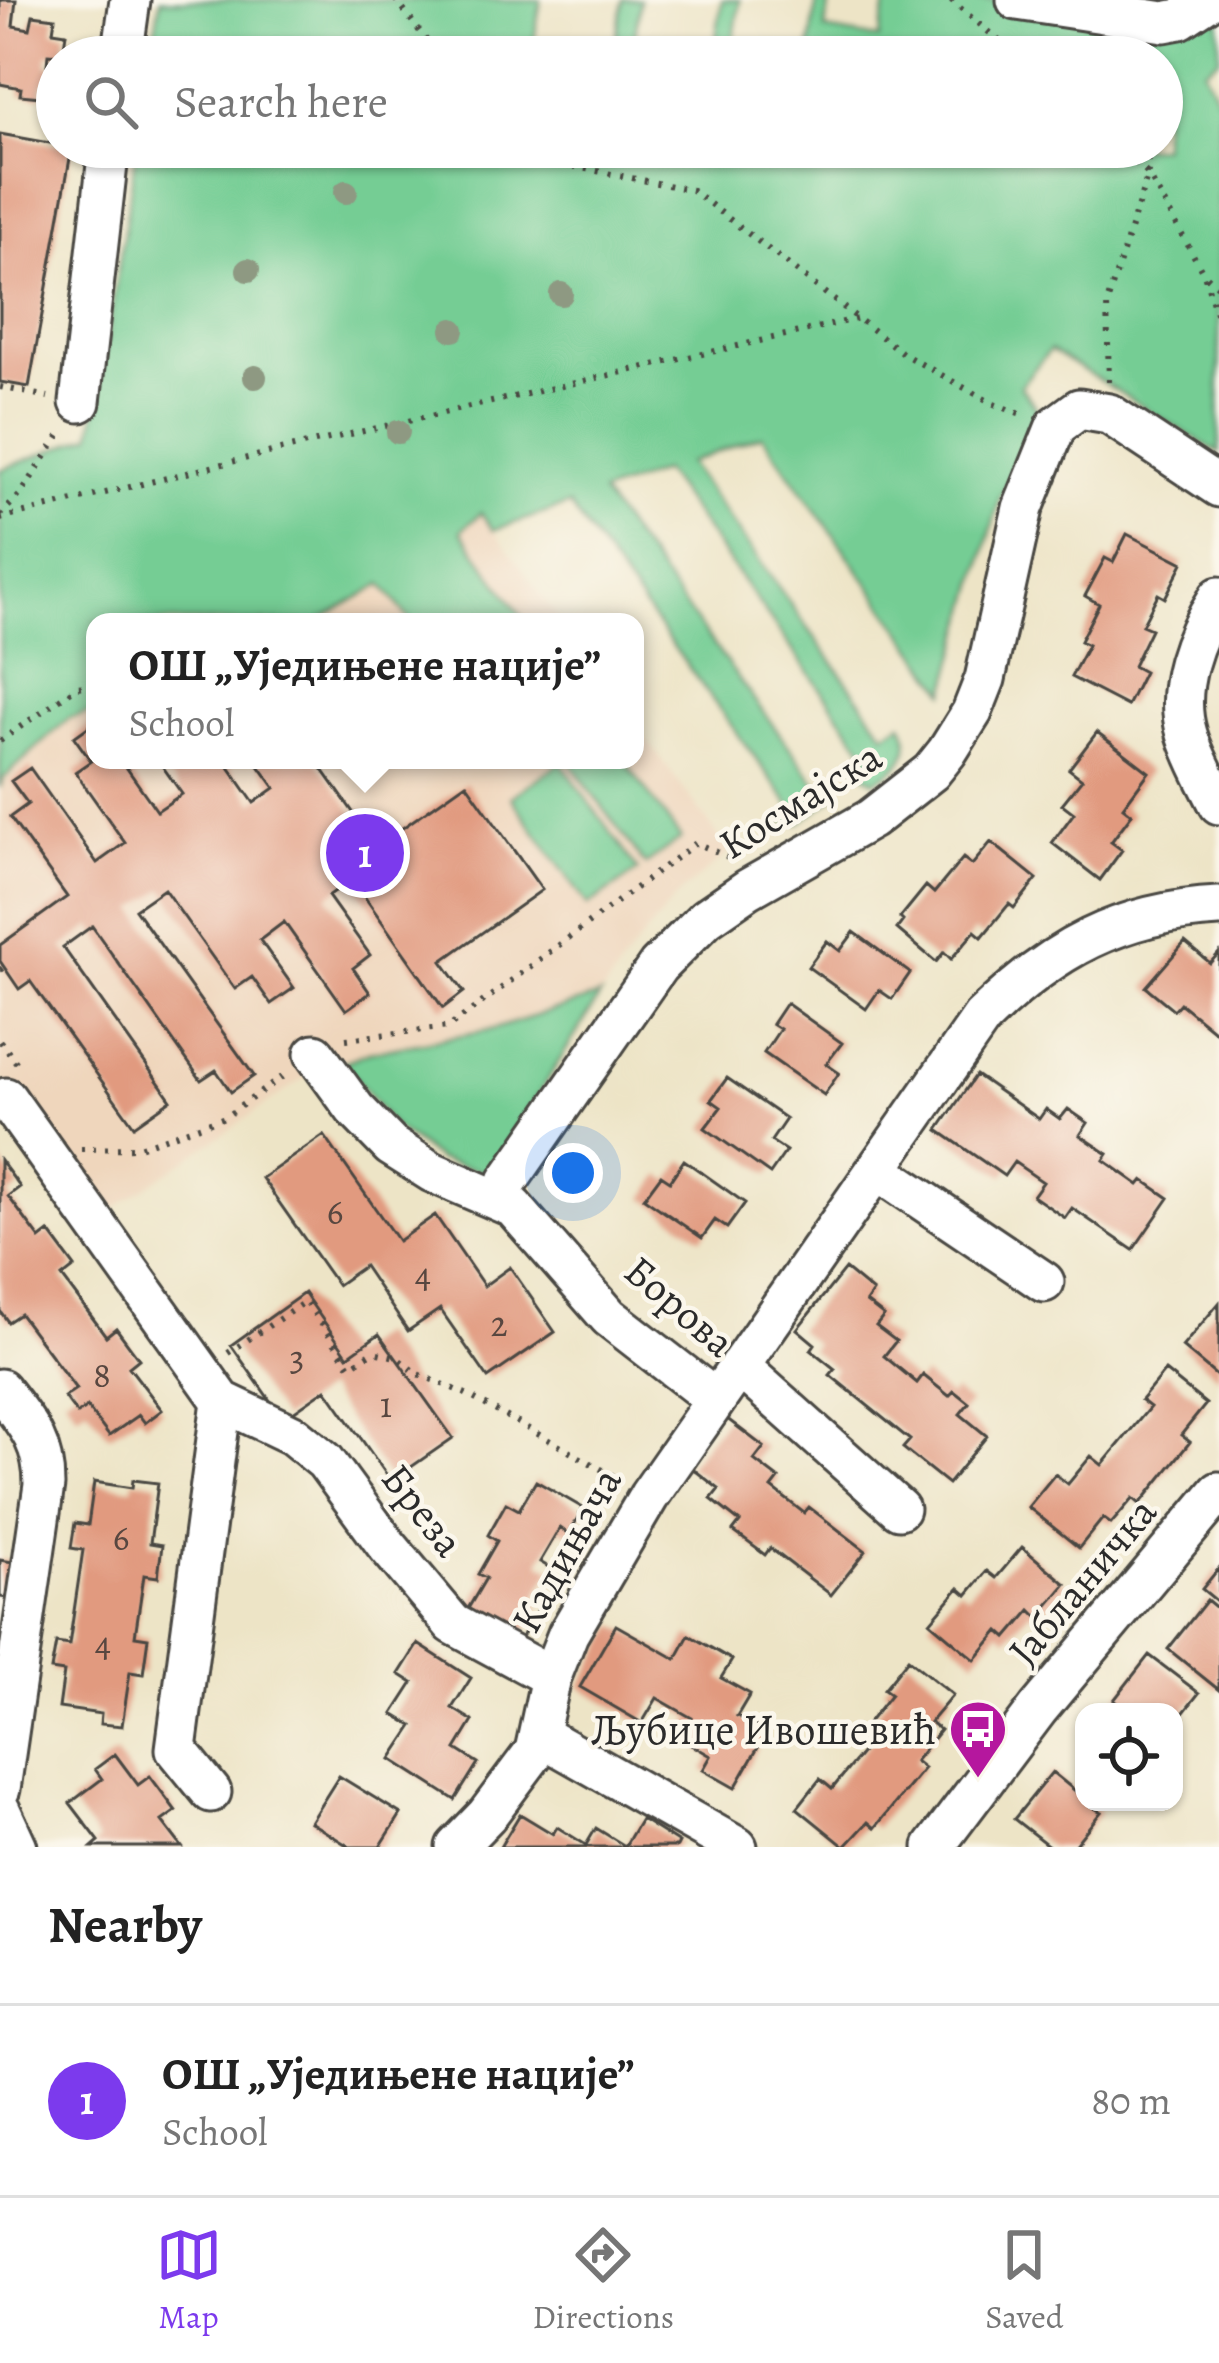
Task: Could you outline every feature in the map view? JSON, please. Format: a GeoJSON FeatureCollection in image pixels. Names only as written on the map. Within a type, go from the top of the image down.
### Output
{"type":"FeatureCollection","features":[{"type":"Feature","properties":{"kind":"street"},"geometry":{"type":"LineString","coordinates":[[125,36],[130,0]]}},
{"type":"Feature","properties":{"kind":"street"},"geometry":{"type":"LineString","coordinates":[[1017,0],[1164,22],[1180,19],[1209,0]]}},
{"type":"Feature","properties":{"kind":"street"},"geometry":{"type":"LineString","coordinates":[[80,402],[107,168]]}},
{"type":"Feature","properties":{"kind":"street","name":"Космајска"},"geometry":{"type":"LineString","coordinates":[[508,1181],[658,966],[706,918],[884,810],[931,772],[947,752],[985,680],[1023,508],[1056,426],[1079,409],[1109,414],[1219,487]]}},
{"type":"Feature","properties":{"kind":"street"},"geometry":{"type":"LineString","coordinates":[[1219,597],[1196,638],[1188,664],[1183,716],[1187,736],[1219,804]]}},
{"type":"Feature","properties":{"kind":"street","name":"Кадињача"},"geometry":{"type":"LineString","coordinates":[[456,1847],[520,1774],[541,1736],[551,1677],[589,1593],[649,1496],[982,1018],[1018,982],[1106,929],[1151,914],[1219,907]]}},
{"type":"Feature","properties":{"kind":"street","name":"Борова"},"geometry":{"type":"LineString","coordinates":[[315,1054],[355,1109],[391,1146],[432,1172],[513,1208],[609,1317],[716,1400]]}},
{"type":"Feature","properties":{"kind":"street","name":"Бреза"},"geometry":{"type":"LineString","coordinates":[[18,1090],[212,1386],[293,1435],[325,1461],[453,1624],[551,1677]]}},
{"type":"Feature","properties":{"kind":"street"},"geometry":{"type":"LineString","coordinates":[[878,1170],[1044,1282]]}},
{"type":"Feature","properties":{"kind":"street"},"geometry":{"type":"LineString","coordinates":[[739,1366],[899,1509]]}},
{"type":"Feature","properties":{"kind":"street"},"geometry":{"type":"LineString","coordinates":[[211,1792],[176,1749],[212,1386]]}},
{"type":"Feature","properties":{"kind":"street"},"geometry":{"type":"LineString","coordinates":[[0,1389],[33,1432],[44,1457],[44,1485],[0,1789]]}},
{"type":"Feature","properties":{"kind":"street","name":"Јабланичка"},"geometry":{"type":"LineString","coordinates":[[934,1847],[1038,1709],[1219,1492]]}},
{"type":"Feature","properties":{"kind":"street"},"geometry":{"type":"LineString","coordinates":[[541,1736],[737,1847]]}},
{"type":"Feature","properties":{"kind":"street"},"geometry":{"type":"LineString","coordinates":[[0,1810],[17,1847]]}},
{"type":"Feature","properties":{"kind":"path"},"geometry":{"type":"LineString","coordinates":[[396,0],[423,36]]}},
{"type":"Feature","properties":{"kind":"path"},"geometry":{"type":"LineString","coordinates":[[951,0],[993,36]]}},
{"type":"Feature","properties":{"kind":"path"},"geometry":{"type":"LineString","coordinates":[[581,168],[692,190],[905,355],[994,404],[1039,420]]}},
{"type":"Feature","properties":{"kind":"path"},"geometry":{"type":"LineString","coordinates":[[1141,168],[1204,274],[1219,323]]}},
{"type":"Feature","properties":{"kind":"path"},"geometry":{"type":"LineString","coordinates":[[1109,392],[1107,303],[1148,168]]}},
{"type":"Feature","properties":{"kind":"path"},"geometry":{"type":"LineString","coordinates":[[1204,274],[1219,287]]}},
{"type":"Feature","properties":{"kind":"path"},"geometry":{"type":"LineString","coordinates":[[0,517],[856,319]]}},
{"type":"Feature","properties":{"kind":"path"},"geometry":{"type":"LineString","coordinates":[[0,387],[30,394]]}},
{"type":"Feature","properties":{"kind":"path"},"geometry":{"type":"LineString","coordinates":[[0,517],[20,495],[80,402]]}},
{"type":"Feature","properties":{"kind":"path"},"geometry":{"type":"LineString","coordinates":[[0,741],[77,687],[86,686]]}},
{"type":"Feature","properties":{"kind":"path"},"geometry":{"type":"LineString","coordinates":[[69,1132],[81,1149],[136,1148],[225,1117],[315,1054],[344,1040],[449,1027],[696,843],[728,854],[758,884]]}},
{"type":"Feature","properties":{"kind":"path"},"geometry":{"type":"LineString","coordinates":[[0,1041],[18,1090]]}},
{"type":"Feature","properties":{"kind":"path"},"geometry":{"type":"LineString","coordinates":[[212,1386],[306,1301],[350,1366],[373,1352],[395,1357],[416,1373],[464,1393],[649,1496]]}},
{"type":"Feature","properties":{"kind":"shaded area"},"geometry":{"type":"Polygon","coordinates":[[[463,488],[554,613],[234,613],[463,488]]]}},
{"type":"Feature","properties":{"kind":"shaded area"},"geometry":{"type":"Polygon","coordinates":[[[86,645],[86,769],[644,769],[644,736],[730,852],[678,895],[630,953],[489,1173],[392,1125],[338,1055],[104,1216],[0,1077],[0,734],[86,645]]]}},
{"type":"Feature","properties":{"kind":"green space"},"geometry":{"type":"Polygon","coordinates":[[[160,0],[541,0],[535,36],[154,36],[160,0]]]}},
{"type":"Feature","properties":{"kind":"green space"},"geometry":{"type":"Polygon","coordinates":[[[623,0],[640,0],[635,36],[617,36],[623,0]]]}},
{"type":"Feature","properties":{"kind":"green space"},"geometry":{"type":"Polygon","coordinates":[[[722,0],[740,0],[734,36],[716,36],[722,0]]]}},
{"type":"Feature","properties":{"kind":"green space"},"geometry":{"type":"Polygon","coordinates":[[[817,0],[830,0],[825,30],[861,36],[811,36],[817,0]]]}},
{"type":"Feature","properties":{"kind":"green space"},"geometry":{"type":"Polygon","coordinates":[[[887,0],[990,0],[1068,10],[1070,0],[1219,0],[1219,58],[1204,69],[1219,102],[1219,453],[1050,350],[1020,386],[1037,408],[1029,440],[1000,498],[946,692],[762,435],[688,463],[885,734],[902,723],[907,750],[891,771],[874,781],[856,768],[870,757],[663,471],[601,494],[822,791],[832,785],[837,795],[799,823],[778,821],[793,809],[569,505],[493,530],[481,513],[461,531],[520,613],[404,613],[382,584],[332,613],[86,613],[86,713],[69,718],[4,778],[0,788],[0,470],[92,435],[134,168],[1183,168],[1183,36],[880,36],[887,0]]]}},
{"type":"Feature","properties":{"kind":"green space"},"geometry":{"type":"Polygon","coordinates":[[[551,769],[566,769],[638,871],[588,906],[511,797],[551,769]]]}},
{"type":"Feature","properties":{"kind":"green space"},"geometry":{"type":"Polygon","coordinates":[[[575,769],[630,769],[681,839],[645,865],[575,769]]]}},
{"type":"Feature","properties":{"kind":"green space"},"geometry":{"type":"Polygon","coordinates":[[[600,996],[489,1173],[438,1160],[392,1125],[344,1062],[369,1052],[494,1029],[600,996]]]}},
{"type":"Feature","properties":{"kind":"building"},"geometry":{"type":"Polygon","coordinates":[[[0,0],[16,0],[13,26],[30,29],[33,15],[55,18],[53,31],[66,36],[36,36],[36,97],[20,95],[21,88],[0,84],[0,0]]]}},
{"type":"Feature","properties":{"kind":"building"},"geometry":{"type":"Polygon","coordinates":[[[0,134],[36,140],[36,168],[68,168],[29,387],[0,382],[0,134]]]}},
{"type":"Feature","properties":{"kind":"building"},"geometry":{"type":"Polygon","coordinates":[[[1127,534],[1183,563],[1165,598],[1158,594],[1142,625],[1151,629],[1133,666],[1144,672],[1127,706],[1071,677],[1088,645],[1080,641],[1099,604],[1085,596],[1105,558],[1113,562],[1127,534]]]}},
{"type":"Feature","properties":{"kind":"building"},"geometry":{"type":"Polygon","coordinates":[[[86,728],[86,754],[74,737],[86,728]]]}},
{"type":"Feature","properties":{"kind":"building"},"geometry":{"type":"Polygon","coordinates":[[[1097,732],[1149,772],[1123,807],[1132,814],[1111,842],[1122,850],[1100,880],[1052,843],[1074,813],[1062,804],[1082,779],[1069,769],[1097,732]]]}},
{"type":"Feature","properties":{"kind":"building"},"geometry":{"type":"Polygon","coordinates":[[[86,764],[86,769],[127,769],[157,811],[182,794],[164,769],[230,769],[254,803],[275,788],[261,769],[322,769],[377,846],[466,783],[542,890],[442,961],[464,992],[443,1008],[352,879],[328,896],[370,955],[353,968],[370,993],[346,1010],[284,922],[260,940],[294,988],[271,1004],[252,977],[235,989],[164,889],[135,909],[254,1076],[231,1092],[216,1070],[201,1080],[92,926],[63,947],[171,1100],[134,1126],[30,981],[19,989],[0,961],[0,945],[67,897],[10,817],[28,804],[11,781],[30,768],[97,863],[125,843],[75,772],[86,764]]]}},
{"type":"Feature","properties":{"kind":"building"},"geometry":{"type":"Polygon","coordinates":[[[991,842],[1037,879],[982,937],[975,931],[951,959],[944,952],[936,962],[897,929],[903,921],[900,918],[926,886],[934,893],[963,858],[972,865],[991,842]]]}},
{"type":"Feature","properties":{"kind":"building"},"geometry":{"type":"Polygon","coordinates":[[[854,932],[910,973],[892,999],[879,990],[866,1009],[808,967],[827,941],[840,951],[854,932]]]}},
{"type":"Feature","properties":{"kind":"building"},"geometry":{"type":"Polygon","coordinates":[[[1185,942],[1210,963],[1219,953],[1219,1035],[1180,1003],[1174,1010],[1146,987],[1185,942]]]}},
{"type":"Feature","properties":{"kind":"building"},"geometry":{"type":"Polygon","coordinates":[[[786,1003],[842,1043],[826,1064],[839,1073],[824,1095],[764,1053],[780,1029],[772,1024],[786,1003]]]}},
{"type":"Feature","properties":{"kind":"building"},"geometry":{"type":"Polygon","coordinates":[[[976,1075],[1039,1119],[1046,1109],[1060,1119],[1068,1109],[1088,1123],[1080,1135],[1108,1154],[1104,1160],[1139,1185],[1143,1180],[1169,1198],[1133,1250],[1072,1208],[1065,1218],[1033,1196],[1043,1182],[1014,1162],[1004,1176],[938,1130],[976,1075]]]}},
{"type":"Feature","properties":{"kind":"building"},"geometry":{"type":"Polygon","coordinates":[[[727,1078],[786,1119],[771,1141],[786,1151],[770,1174],[705,1128],[721,1107],[711,1100],[727,1078]]]}},
{"type":"Feature","properties":{"kind":"building"},"geometry":{"type":"Polygon","coordinates":[[[324,1135],[398,1241],[435,1215],[484,1286],[510,1267],[555,1332],[488,1378],[440,1309],[408,1331],[364,1266],[337,1285],[262,1178],[324,1135]]]}},
{"type":"Feature","properties":{"kind":"building"},"geometry":{"type":"Polygon","coordinates":[[[0,1160],[20,1187],[8,1196],[40,1239],[49,1232],[75,1267],[62,1277],[106,1336],[116,1328],[139,1359],[129,1367],[162,1410],[145,1423],[139,1415],[109,1436],[87,1407],[77,1414],[64,1397],[76,1389],[20,1314],[8,1322],[0,1311],[0,1160]]]}},
{"type":"Feature","properties":{"kind":"building"},"geometry":{"type":"Polygon","coordinates":[[[684,1160],[745,1203],[727,1228],[715,1220],[702,1238],[644,1198],[661,1175],[670,1181],[684,1160]]]}},
{"type":"Feature","properties":{"kind":"building"},"geometry":{"type":"Polygon","coordinates":[[[845,1269],[873,1292],[866,1302],[884,1316],[876,1326],[896,1341],[884,1356],[917,1383],[923,1375],[949,1396],[954,1391],[969,1403],[960,1414],[987,1436],[948,1484],[903,1448],[910,1440],[830,1375],[835,1369],[811,1350],[815,1344],[797,1329],[845,1269]]]}},
{"type":"Feature","properties":{"kind":"building"},"geometry":{"type":"Polygon","coordinates":[[[304,1293],[348,1356],[379,1334],[453,1438],[391,1481],[326,1389],[283,1419],[231,1345],[304,1293]]]}},
{"type":"Feature","properties":{"kind":"building"},"geometry":{"type":"Polygon","coordinates":[[[1219,1303],[1219,1378],[1182,1347],[1219,1303]]]}},
{"type":"Feature","properties":{"kind":"building"},"geometry":{"type":"Polygon","coordinates":[[[1165,1371],[1206,1404],[1181,1435],[1190,1442],[1140,1504],[1133,1498],[1111,1524],[1103,1518],[1079,1548],[1028,1507],[1055,1474],[1068,1484],[1091,1456],[1102,1465],[1150,1407],[1141,1400],[1165,1371]]]}},
{"type":"Feature","properties":{"kind":"building"},"geometry":{"type":"Polygon","coordinates":[[[726,1418],[764,1447],[754,1460],[779,1479],[772,1488],[804,1513],[809,1507],[866,1551],[831,1595],[770,1548],[765,1555],[733,1531],[740,1522],[711,1499],[719,1489],[688,1465],[726,1418]]]}},
{"type":"Feature","properties":{"kind":"building"},"geometry":{"type":"Polygon","coordinates":[[[133,1480],[158,1483],[150,1543],[162,1545],[158,1577],[144,1575],[135,1636],[148,1638],[143,1674],[130,1672],[122,1726],[100,1724],[101,1714],[59,1708],[64,1672],[51,1670],[56,1643],[69,1645],[83,1550],[71,1548],[75,1523],[88,1525],[94,1482],[132,1488],[133,1480]]]}},
{"type":"Feature","properties":{"kind":"building"},"geometry":{"type":"Polygon","coordinates":[[[536,1481],[583,1508],[569,1534],[560,1528],[540,1562],[552,1569],[533,1602],[540,1606],[519,1642],[466,1612],[486,1578],[478,1574],[497,1541],[488,1535],[506,1503],[519,1510],[536,1481]]]}},
{"type":"Feature","properties":{"kind":"building"},"geometry":{"type":"Polygon","coordinates":[[[1022,1547],[1066,1584],[1038,1617],[1031,1610],[1007,1638],[999,1631],[975,1660],[930,1622],[959,1588],[967,1595],[987,1571],[996,1578],[1022,1547]]]}},
{"type":"Feature","properties":{"kind":"building"},"geometry":{"type":"Polygon","coordinates":[[[0,1560],[13,1562],[7,1598],[0,1597],[0,1560]]]}},
{"type":"Feature","properties":{"kind":"building"},"geometry":{"type":"Polygon","coordinates":[[[1219,1568],[1219,1603],[1202,1589],[1219,1568]]]}},
{"type":"Feature","properties":{"kind":"building"},"geometry":{"type":"Polygon","coordinates":[[[1207,1600],[1219,1610],[1219,1690],[1168,1649],[1207,1600]]]}},
{"type":"Feature","properties":{"kind":"building"},"geometry":{"type":"Polygon","coordinates":[[[616,1625],[676,1659],[689,1635],[732,1660],[721,1678],[750,1694],[737,1716],[767,1732],[735,1788],[703,1770],[711,1756],[680,1738],[692,1718],[657,1698],[642,1723],[580,1687],[616,1625]]]}},
{"type":"Feature","properties":{"kind":"building"},"geometry":{"type":"Polygon","coordinates":[[[418,1644],[471,1678],[452,1708],[473,1721],[456,1749],[478,1763],[455,1800],[391,1759],[413,1726],[393,1714],[413,1683],[399,1674],[418,1644]]]}},
{"type":"Feature","properties":{"kind":"building"},"geometry":{"type":"Polygon","coordinates":[[[1149,1655],[1199,1693],[1183,1713],[1183,1703],[1114,1700],[1149,1655]]]}},
{"type":"Feature","properties":{"kind":"building"},"geometry":{"type":"Polygon","coordinates":[[[908,1659],[953,1695],[930,1722],[940,1730],[915,1761],[924,1768],[875,1828],[868,1822],[845,1847],[797,1808],[820,1779],[832,1789],[879,1731],[868,1723],[891,1694],[884,1689],[908,1659]]]}},
{"type":"Feature","properties":{"kind":"building"},"geometry":{"type":"Polygon","coordinates":[[[115,1754],[138,1785],[150,1776],[176,1811],[162,1821],[182,1847],[92,1847],[99,1841],[70,1803],[102,1779],[95,1769],[115,1754]]]}},
{"type":"Feature","properties":{"kind":"building"},"geometry":{"type":"Polygon","coordinates":[[[1052,1772],[1075,1791],[1075,1811],[1101,1812],[1073,1847],[1050,1847],[1014,1819],[1052,1772]]]}},
{"type":"Feature","properties":{"kind":"building"},"geometry":{"type":"Polygon","coordinates":[[[339,1776],[401,1814],[380,1847],[350,1847],[310,1822],[339,1776]]]}},
{"type":"Feature","properties":{"kind":"building"},"geometry":{"type":"Polygon","coordinates":[[[520,1814],[553,1834],[557,1827],[586,1845],[596,1828],[625,1846],[641,1819],[679,1843],[677,1847],[500,1847],[520,1814]]]}},
{"type":"Feature","properties":{"kind":"place","name":"ОШ „Уједињене нације”"},"geometry":{"type":"Point","coordinates":[365,853]}},
{"type":"Feature","properties":{"kind":"place","name":"Љубице Ивошевић"},"geometry":{"type":"Point","coordinates":[978,1780]}}]}
